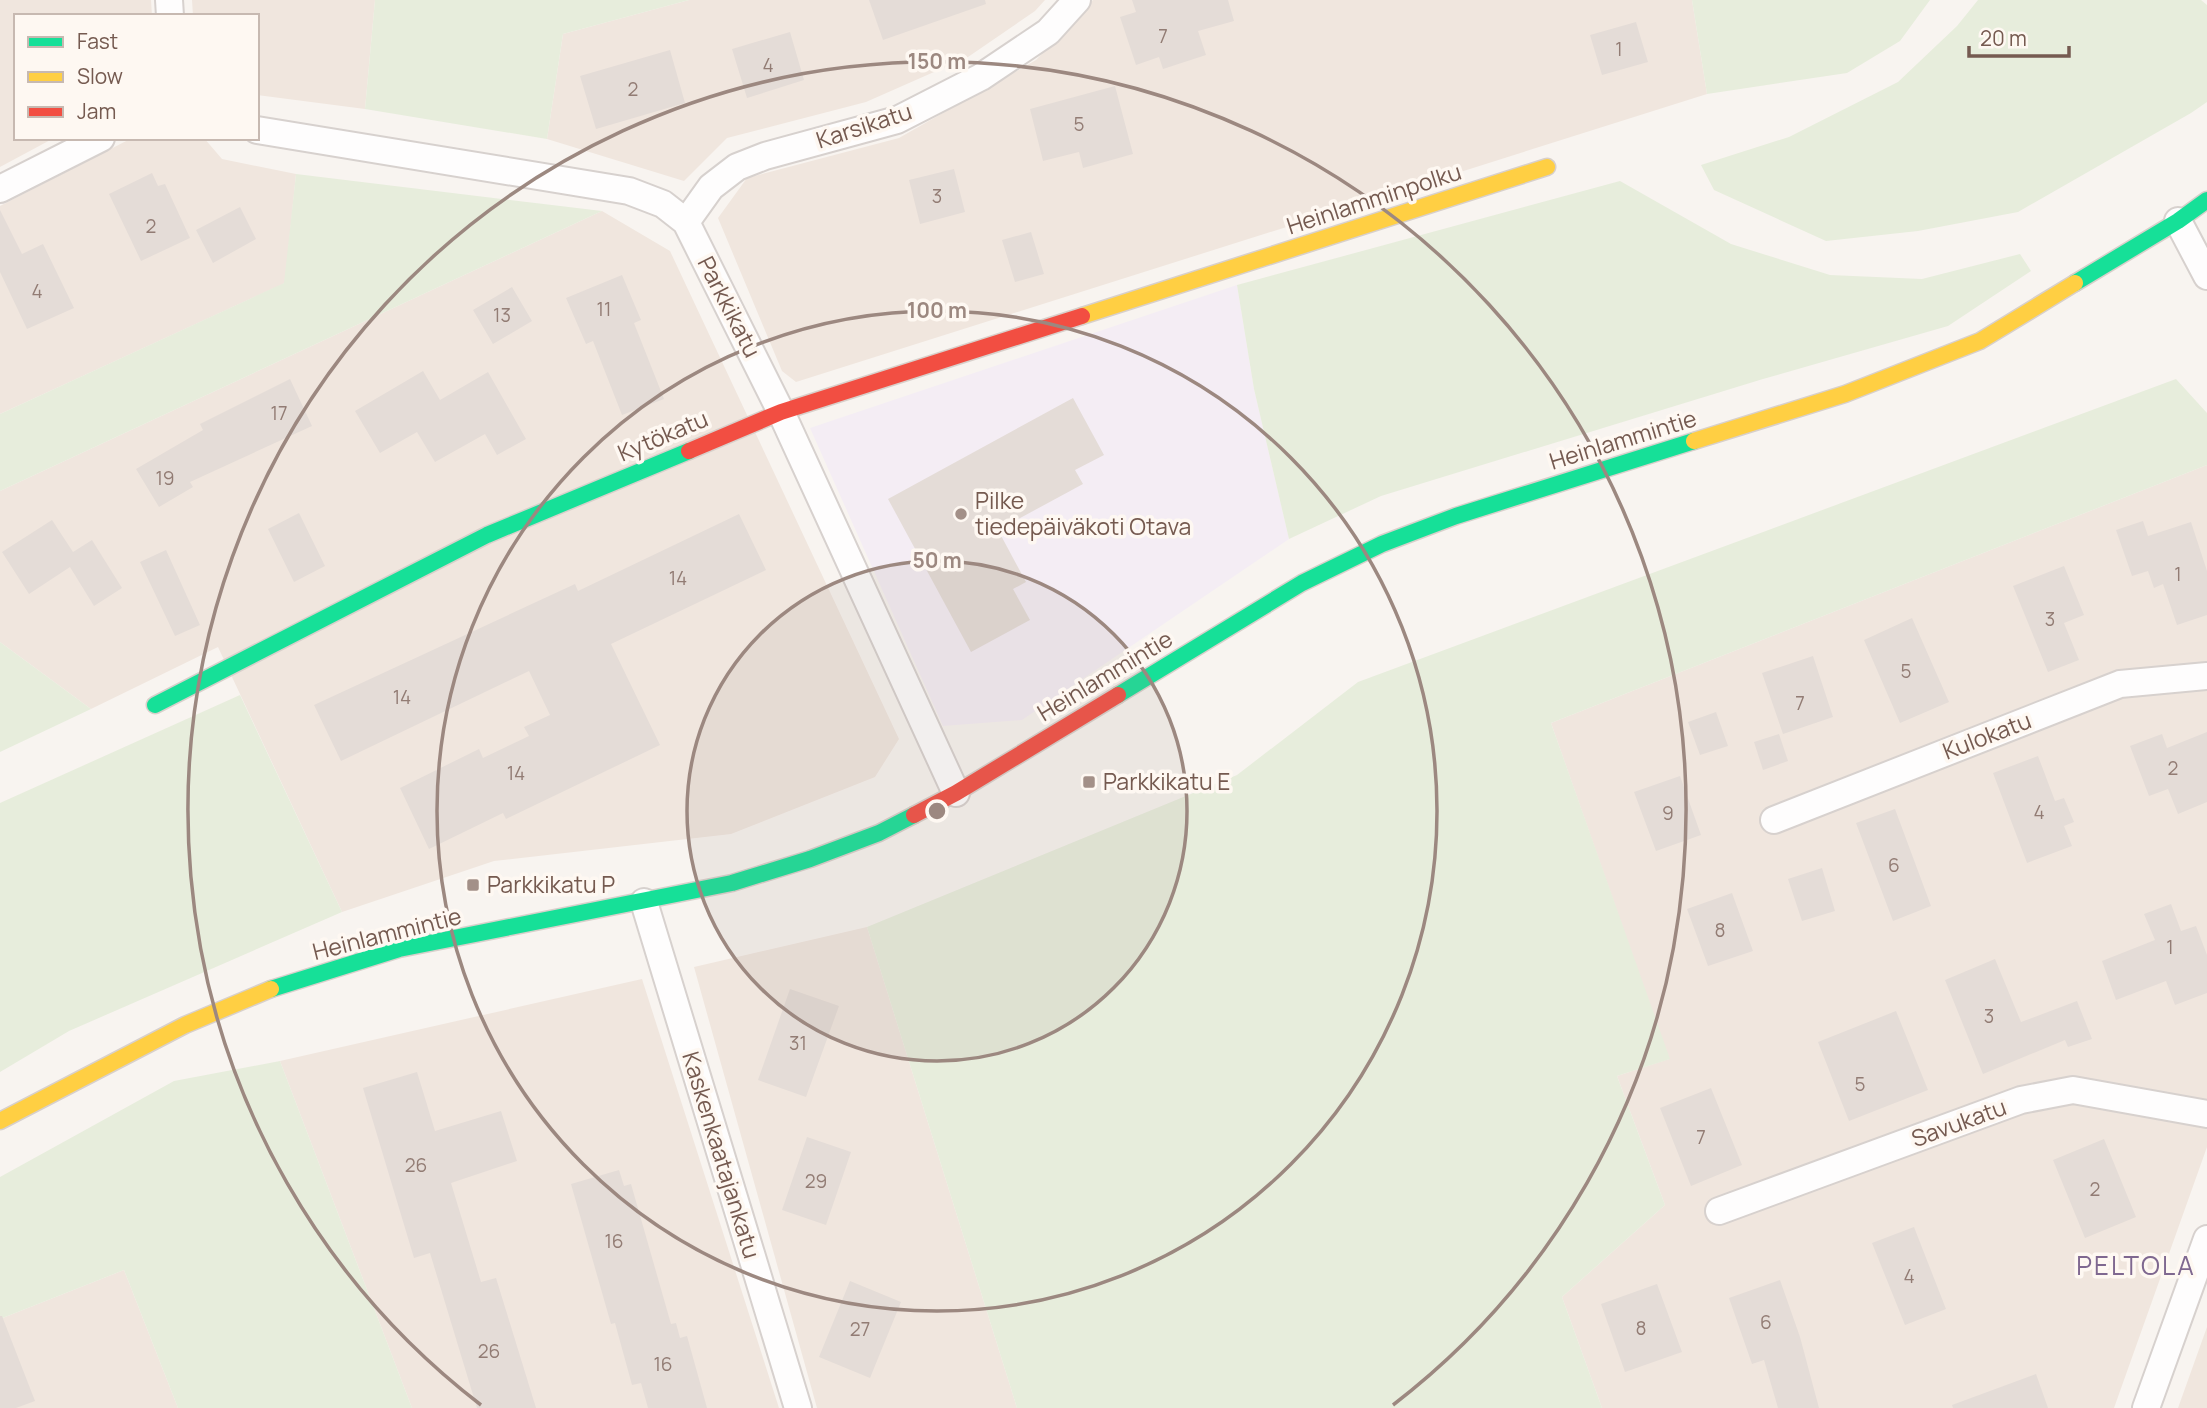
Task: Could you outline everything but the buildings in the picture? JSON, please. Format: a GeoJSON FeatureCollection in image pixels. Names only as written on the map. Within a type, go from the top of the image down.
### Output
{"type":"FeatureCollection","features":[{"type":"Feature","properties":{"kind":"street","name":"Karsikatu"},"geometry":{"type":"LineString","coordinates":[[686,222],[711,187],[737,167],[765,156],[897,120],[981,77],[1048,32],[1077,0]]}},
{"type":"Feature","properties":{"kind":"street","name":"Parkkikatu"},"geometry":{"type":"LineString","coordinates":[[259,130],[629,191],[663,204],[686,222],[781,412],[956,793]]}},
{"type":"Feature","properties":{"kind":"street"},"geometry":{"type":"LineString","coordinates":[[0,189],[97,140]]}},
{"type":"Feature","properties":{"kind":"street","name":"Heinlamminpolku"},"geometry":{"type":"LineString","coordinates":[[1214,274],[1547,167]]}},
{"type":"Feature","properties":{"kind":"street","name":"Heinlammintie"},"geometry":{"type":"LineString","coordinates":[[0,1121],[185,1025],[272,989],[399,949],[732,883],[810,859],[879,833],[956,793],[1302,583],[1382,544],[1456,516],[1845,394],[1980,341],[2207,201]]}},
{"type":"Feature","properties":{"kind":"street"},"geometry":{"type":"LineString","coordinates":[[2178,221],[2207,276]]}},
{"type":"Feature","properties":{"kind":"street","name":"Kytökatu"},"geometry":{"type":"LineString","coordinates":[[155,705],[487,535],[781,412],[1214,274]]}},
{"type":"Feature","properties":{"kind":"street","name":"Kulokatu"},"geometry":{"type":"LineString","coordinates":[[1774,820],[2120,684],[2207,676]]}},
{"type":"Feature","properties":{"kind":"street","name":"Kaskenkaatajankatu"},"geometry":{"type":"LineString","coordinates":[[644,902],[798,1408]]}},
{"type":"Feature","properties":{"kind":"street","name":"Savukatu"},"geometry":{"type":"LineString","coordinates":[[1719,1211],[2034,1097],[2073,1090],[2207,1114]]}},
{"type":"Feature","properties":{"kind":"street"},"geometry":{"type":"LineString","coordinates":[[2146,1408],[2207,1239]]}},
{"type":"Feature","properties":{"kind":"shaded area"},"geometry":{"type":"Polygon","coordinates":[[[0,0],[151,0],[152,14],[14,14],[14,140],[50,140],[0,167],[0,0]]]}},
{"type":"Feature","properties":{"kind":"shaded area"},"geometry":{"type":"Polygon","coordinates":[[[192,0],[375,0],[365,109],[259,95],[259,14],[193,14],[192,0]]]}},
{"type":"Feature","properties":{"kind":"shaded area"},"geometry":{"type":"Polygon","coordinates":[[[689,0],[1045,0],[1035,11],[968,57],[866,102],[727,138],[684,181],[547,139],[563,34],[689,0]]]}},
{"type":"Feature","properties":{"kind":"shaded area"},"geometry":{"type":"Polygon","coordinates":[[[1093,0],[1692,0],[1707,94],[796,382],[782,371],[718,218],[747,178],[899,138],[1036,60],[1093,0]]]}},
{"type":"Feature","properties":{"kind":"shaded area"},"geometry":{"type":"Polygon","coordinates":[[[128,140],[206,140],[222,159],[296,174],[285,283],[0,414],[0,206],[128,140]]]}},
{"type":"Feature","properties":{"kind":"shaded area"},"geometry":{"type":"Polygon","coordinates":[[[602,211],[670,251],[899,739],[875,777],[731,834],[494,861],[342,912],[218,647],[91,709],[0,642],[0,491],[602,211]]]}},
{"type":"Feature","properties":{"kind":"shaded area"},"geometry":{"type":"Polygon","coordinates":[[[1237,285],[1254,389],[1289,539],[1022,720],[943,726],[810,428],[1237,285]]]}},
{"type":"Feature","properties":{"kind":"shaded area"},"geometry":{"type":"Polygon","coordinates":[[[2207,465],[2207,1147],[2114,1408],[1602,1408],[1562,1297],[1665,1205],[1617,1076],[1669,1059],[1551,723],[2207,465]]]}},
{"type":"Feature","properties":{"kind":"shaded area"},"geometry":{"type":"Polygon","coordinates":[[[867,927],[1017,1408],[817,1408],[694,967],[867,927]]]}},
{"type":"Feature","properties":{"kind":"shaded area"},"geometry":{"type":"Polygon","coordinates":[[[642,979],[779,1408],[412,1408],[280,1061],[642,979]]]}},
{"type":"Feature","properties":{"kind":"shaded area"},"geometry":{"type":"Polygon","coordinates":[[[124,1270],[178,1408],[0,1408],[0,1319],[124,1270]]]}},
{"type":"Feature","properties":{"kind":"shaded area"},"geometry":{"type":"Polygon","coordinates":[[[2207,1327],[2207,1408],[2178,1408],[2207,1327]]]}},
{"type":"Feature","properties":{"kind":"green space"},"geometry":{"type":"Polygon","coordinates":[[[375,0],[689,0],[563,34],[547,139],[365,109],[375,0]]]}},
{"type":"Feature","properties":{"kind":"green space"},"geometry":{"type":"Polygon","coordinates":[[[1692,0],[1930,0],[1900,41],[1847,73],[1707,94],[1692,0]]]}},
{"type":"Feature","properties":{"kind":"green space"},"geometry":{"type":"Polygon","coordinates":[[[1978,0],[2201,0],[2207,5],[2207,102],[2018,212],[1918,231],[1826,241],[1714,190],[1701,165],[1789,137],[1898,82],[1957,26],[1978,0]]]}},
{"type":"Feature","properties":{"kind":"green space"},"geometry":{"type":"Polygon","coordinates":[[[296,174],[602,211],[0,491],[0,414],[284,283],[296,174]]]}},
{"type":"Feature","properties":{"kind":"green space"},"geometry":{"type":"Polygon","coordinates":[[[1620,181],[1731,244],[1830,275],[1922,279],[2020,254],[2031,271],[1948,326],[1763,379],[1381,496],[1289,539],[1254,389],[1237,285],[1620,181]]]}},
{"type":"Feature","properties":{"kind":"green space"},"geometry":{"type":"Polygon","coordinates":[[[2176,379],[2207,413],[2207,465],[1551,723],[1670,1059],[1617,1076],[1665,1205],[1562,1297],[1602,1408],[1017,1408],[867,927],[1237,775],[1358,682],[2176,379]]]}},
{"type":"Feature","properties":{"kind":"green space"},"geometry":{"type":"Polygon","coordinates":[[[0,642],[91,709],[0,752],[0,642]]]}},
{"type":"Feature","properties":{"kind":"green space"},"geometry":{"type":"Polygon","coordinates":[[[240,695],[342,912],[69,1031],[0,1072],[0,803],[240,695]]]}},
{"type":"Feature","properties":{"kind":"green space"},"geometry":{"type":"Polygon","coordinates":[[[280,1061],[412,1408],[178,1408],[124,1270],[0,1319],[0,1177],[174,1081],[280,1061]]]}},
{"type":"Feature","properties":{"kind":"traffic: fast"},"geometry":{"type":"LineString","coordinates":[[2075,283],[2178,221],[2207,200]]}},
{"type":"Feature","properties":{"kind":"traffic: fast"},"geometry":{"type":"LineString","coordinates":[[1118,695],[1302,583],[1382,544],[1456,516],[1694,441]]}},
{"type":"Feature","properties":{"kind":"traffic: fast"},"geometry":{"type":"LineString","coordinates":[[155,705],[487,535],[689,451]]}},
{"type":"Feature","properties":{"kind":"traffic: fast"},"geometry":{"type":"LineString","coordinates":[[271,989],[399,949],[732,883],[810,859],[879,833],[914,815]]}},
{"type":"Feature","properties":{"kind":"traffic: slow"},"geometry":{"type":"LineString","coordinates":[[1082,316],[1547,167]]}},
{"type":"Feature","properties":{"kind":"traffic: slow"},"geometry":{"type":"LineString","coordinates":[[1694,441],[1845,394],[1980,341],[2075,283]]}},
{"type":"Feature","properties":{"kind":"traffic: slow"},"geometry":{"type":"LineString","coordinates":[[0,1121],[185,1025],[271,989]]}},
{"type":"Feature","properties":{"kind":"traffic: jam"},"geometry":{"type":"LineString","coordinates":[[689,451],[781,412],[1082,316]]}},
{"type":"Feature","properties":{"kind":"traffic: jam"},"geometry":{"type":"LineString","coordinates":[[914,815],[956,793],[1118,695]]}},
{"type":"Feature","properties":{"kind":"place","name":"Pilke tiedepäiväkoti Otava"},"geometry":{"type":"Point","coordinates":[961,514]}},
{"type":"Feature","properties":{"kind":"place","name":"Parkkikatu E"},"geometry":{"type":"Point","coordinates":[1089,782]}},
{"type":"Feature","properties":{"kind":"place","name":"Parkkikatu P"},"geometry":{"type":"Point","coordinates":[473,885]}},
{"type":"Feature","properties":{"kind":"district","name":"PELTOLA"},"geometry":{"type":"Point","coordinates":[2136,1266]}}]}
